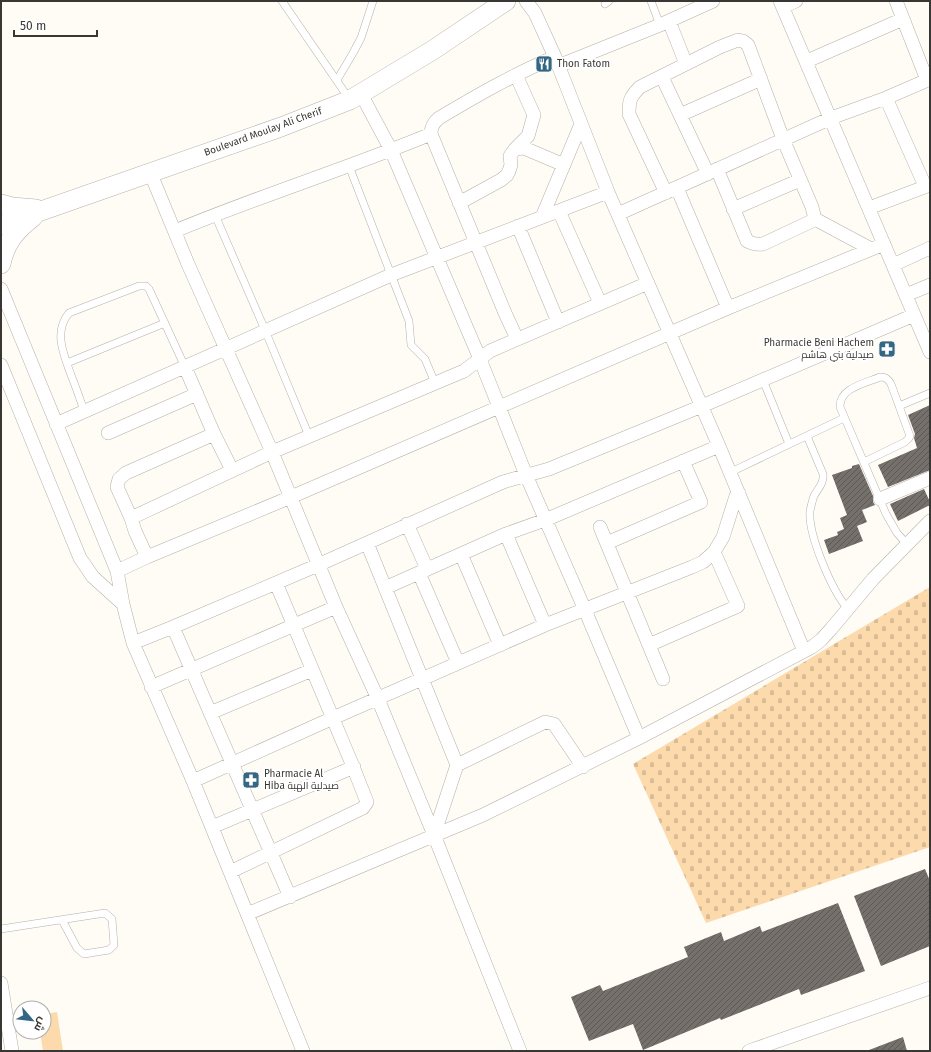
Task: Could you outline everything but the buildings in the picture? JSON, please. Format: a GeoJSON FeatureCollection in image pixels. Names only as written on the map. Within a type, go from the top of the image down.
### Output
{"type":"FeatureCollection","features":[{"type":"Feature","properties":{"kind":"main road","name":"Boulevard Moulay Ali Cherif"},"geometry":{"type":"LineString","coordinates":[[1,225],[281,127],[356,97],[434,50],[506,1]]}},
{"type":"Feature","properties":{"kind":"main road"},"geometry":{"type":"LineString","coordinates":[[1,204],[29,209],[46,208]]}},
{"type":"Feature","properties":{"kind":"main road"},"geometry":{"type":"LineString","coordinates":[[1,264],[3,255],[10,240],[20,227],[46,208]]}},
{"type":"Feature","properties":{"kind":"street"},"geometry":{"type":"LineString","coordinates":[[526,1],[536,13],[608,192],[731,472],[804,651]]}},
{"type":"Feature","properties":{"kind":"street"},"geometry":{"type":"LineString","coordinates":[[517,339],[430,134],[433,122],[516,75],[664,23],[713,1]]}},
{"type":"Feature","properties":{"kind":"street"},"geometry":{"type":"LineString","coordinates":[[796,1],[782,4],[929,349]]}},
{"type":"Feature","properties":{"kind":"street"},"geometry":{"type":"LineString","coordinates":[[618,214],[831,118],[886,98],[928,80],[896,1]]}},
{"type":"Feature","properties":{"kind":"street"},"geometry":{"type":"LineString","coordinates":[[807,61],[903,19]]}},
{"type":"Feature","properties":{"kind":"street"},"geometry":{"type":"LineString","coordinates":[[664,23],[686,64]]}},
{"type":"Feature","properties":{"kind":"street"},"geometry":{"type":"LineString","coordinates":[[728,308],[671,190],[629,114],[629,103],[632,94],[640,88],[686,64],[738,40],[744,41],[748,45],[815,219],[871,249]]}},
{"type":"Feature","properties":{"kind":"street"},"geometry":{"type":"LineString","coordinates":[[459,203],[507,176],[511,165],[510,156],[528,136],[534,115],[516,75]]}},
{"type":"Feature","properties":{"kind":"street"},"geometry":{"type":"LineString","coordinates":[[662,77],[680,115],[713,171],[733,209],[747,241],[758,245],[815,219]]}},
{"type":"Feature","properties":{"kind":"street"},"geometry":{"type":"LineString","coordinates":[[680,115],[761,79]]}},
{"type":"Feature","properties":{"kind":"street"},"geometry":{"type":"LineString","coordinates":[[356,97],[392,150],[480,359],[526,475],[639,738]]}},
{"type":"Feature","properties":{"kind":"street"},"geometry":{"type":"LineString","coordinates":[[870,208],[928,185],[886,98]]}},
{"type":"Feature","properties":{"kind":"street"},"geometry":{"type":"LineString","coordinates":[[542,217],[581,124]]}},
{"type":"Feature","properties":{"kind":"street"},"geometry":{"type":"LineString","coordinates":[[175,231],[214,215],[392,150],[430,134]]}},
{"type":"Feature","properties":{"kind":"street"},"geometry":{"type":"LineString","coordinates":[[515,150],[524,148],[564,165]]}},
{"type":"Feature","properties":{"kind":"street"},"geometry":{"type":"LineString","coordinates":[[150,172],[272,452],[336,607],[378,699],[520,1051]]}},
{"type":"Feature","properties":{"kind":"street"},"geometry":{"type":"LineString","coordinates":[[733,209],[800,180]]}},
{"type":"Feature","properties":{"kind":"street"},"geometry":{"type":"LineString","coordinates":[[56,424],[391,275],[608,192]]}},
{"type":"Feature","properties":{"kind":"street"},"geometry":{"type":"LineString","coordinates":[[558,211],[600,303]]}},
{"type":"Feature","properties":{"kind":"street"},"geometry":{"type":"LineString","coordinates":[[518,226],[558,322]]}},
{"type":"Feature","properties":{"kind":"street"},"geometry":{"type":"LineString","coordinates":[[117,571],[728,308],[884,244]]}},
{"type":"Feature","properties":{"kind":"street"},"geometry":{"type":"LineString","coordinates":[[893,265],[930,248]]}},
{"type":"Feature","properties":{"kind":"street"},"geometry":{"type":"LineString","coordinates":[[131,518],[272,452],[464,371],[490,352],[517,339],[648,283]]}},
{"type":"Feature","properties":{"kind":"street"},"geometry":{"type":"LineString","coordinates":[[906,294],[930,285]]}},
{"type":"Feature","properties":{"kind":"street"},"geometry":{"type":"LineString","coordinates":[[1,289],[117,571],[123,604],[133,643],[193,781],[303,1051]]}},
{"type":"Feature","properties":{"kind":"street"},"geometry":{"type":"LineString","coordinates":[[133,643],[318,565],[503,482],[549,469],[702,406],[914,315]]}},
{"type":"Feature","properties":{"kind":"street"},"geometry":{"type":"LineString","coordinates":[[1,365],[80,558],[93,578],[123,604]]}},
{"type":"Feature","properties":{"kind":"street"},"geometry":{"type":"LineString","coordinates":[[185,367],[198,394],[214,434],[232,470]]}},
{"type":"Feature","properties":{"kind":"street"},"geometry":{"type":"LineString","coordinates":[[108,433],[198,394]]}},
{"type":"Feature","properties":{"kind":"street"},"geometry":{"type":"LineString","coordinates":[[147,557],[117,487],[119,479],[126,472],[214,434]]}},
{"type":"Feature","properties":{"kind":"street"},"geometry":{"type":"LineString","coordinates":[[385,588],[506,534],[546,520],[719,446]]}},
{"type":"Feature","properties":{"kind":"street"},"geometry":{"type":"LineString","coordinates":[[607,543],[701,502],[683,461]]}},
{"type":"Feature","properties":{"kind":"street"},"geometry":{"type":"LineString","coordinates":[[880,499],[930,478]]}},
{"type":"Feature","properties":{"kind":"street"},"geometry":{"type":"LineString","coordinates":[[193,781],[545,625],[692,568],[703,562],[714,552],[723,537],[736,496],[739,493]]}},
{"type":"Feature","properties":{"kind":"street"},"geometry":{"type":"LineString","coordinates":[[247,914],[483,815],[583,767],[804,651],[821,640],[873,578],[930,521]]}},
{"type":"Feature","properties":{"kind":"street"},"geometry":{"type":"LineString","coordinates":[[407,524],[458,663]]}},
{"type":"Feature","properties":{"kind":"street"},"geometry":{"type":"LineString","coordinates":[[600,527],[663,679]]}},
{"type":"Feature","properties":{"kind":"street"},"geometry":{"type":"LineString","coordinates":[[506,534],[545,625]]}},
{"type":"Feature","properties":{"kind":"street"},"geometry":{"type":"LineString","coordinates":[[366,543],[457,765],[434,835]]}},
{"type":"Feature","properties":{"kind":"street"},"geometry":{"type":"LineString","coordinates":[[649,645],[738,606],[714,552]]}},
{"type":"Feature","properties":{"kind":"street"},"geometry":{"type":"LineString","coordinates":[[461,554],[500,645]]}},
{"type":"Feature","properties":{"kind":"street"},"geometry":{"type":"LineString","coordinates":[[230,872],[363,808],[367,802],[354,767],[276,583]]}},
{"type":"Feature","properties":{"kind":"street"},"geometry":{"type":"LineString","coordinates":[[151,687],[336,607]]}},
{"type":"Feature","properties":{"kind":"street"},"geometry":{"type":"LineString","coordinates":[[173,627],[290,897]]}},
{"type":"Feature","properties":{"kind":"street"},"geometry":{"type":"LineString","coordinates":[[210,713],[312,670]]}},
{"type":"Feature","properties":{"kind":"street"},"geometry":{"type":"LineString","coordinates":[[457,765],[545,722],[554,724],[583,767]]}},
{"type":"Feature","properties":{"kind":"street"},"geometry":{"type":"LineString","coordinates":[[212,828],[354,767]]}},
{"type":"Feature","properties":{"kind":"street"},"geometry":{"type":"LineString","coordinates":[[1,983],[8,1043]]}},
{"type":"Feature","properties":{"kind":"street"},"geometry":{"type":"LineString","coordinates":[[749,1051],[930,988]]}},
{"type":"Feature","properties":{"kind":"lane"},"geometry":{"type":"LineString","coordinates":[[282,1],[324,64],[337,80],[356,97]]}},
{"type":"Feature","properties":{"kind":"lane"},"geometry":{"type":"LineString","coordinates":[[337,80],[361,38],[373,1]]}},
{"type":"Feature","properties":{"kind":"lane"},"geometry":{"type":"LineString","coordinates":[[650,1],[664,23]]}},
{"type":"Feature","properties":{"kind":"lane"},"geometry":{"type":"LineString","coordinates":[[348,166],[409,321],[411,345],[425,359],[435,383]]}},
{"type":"Feature","properties":{"kind":"lane"},"geometry":{"type":"LineString","coordinates":[[214,215],[265,330],[309,436]]}},
{"type":"Feature","properties":{"kind":"lane"},"geometry":{"type":"LineString","coordinates":[[84,411],[62,348],[62,328],[65,318],[69,313],[139,286],[146,286],[149,289],[185,367]]}},
{"type":"Feature","properties":{"kind":"lane"},"geometry":{"type":"LineString","coordinates":[[67,364],[165,323]]}},
{"type":"Feature","properties":{"kind":"lane"},"geometry":{"type":"LineString","coordinates":[[864,462],[905,442],[909,438],[909,433],[887,378],[880,377],[849,390],[841,398],[840,407],[886,514],[897,533],[907,544]]}},
{"type":"Feature","properties":{"kind":"lane"},"geometry":{"type":"LineString","coordinates":[[762,380],[789,444]]}},
{"type":"Feature","properties":{"kind":"lane"},"geometry":{"type":"LineString","coordinates":[[899,406],[930,393]]}},
{"type":"Feature","properties":{"kind":"lane"},"geometry":{"type":"LineString","coordinates":[[731,472],[844,418]]}},
{"type":"Feature","properties":{"kind":"lane"},"geometry":{"type":"LineString","coordinates":[[807,436],[823,474],[822,484],[814,496],[810,513],[814,538],[835,591],[848,609]]}},
{"type":"Feature","properties":{"kind":"lane"},"geometry":{"type":"LineString","coordinates":[[1,929],[105,913],[112,919],[114,945],[109,950],[84,954],[77,948],[62,920]]}},
{"type":"Feature","properties":{"kind":"green space"},"geometry":{"type":"Polygon","coordinates":[[[930,587],[930,847],[706,923],[633,764],[930,587]]]}},
{"type":"Feature","properties":{"kind":"green space"},"geometry":{"type":"Polygon","coordinates":[[[57,1012],[63,1051],[43,1051],[41,1040],[52,1040],[52,1013],[57,1012]]]}},
{"type":"Feature","properties":{"kind":"place","name":"Thon Fatom"},"geometry":{"type":"Point","coordinates":[544,64]}},
{"type":"Feature","properties":{"kind":"place","name":"Pharmacie Beni Hachem صيدلية بني هاشم"},"geometry":{"type":"Point","coordinates":[887,349]}},
{"type":"Feature","properties":{"kind":"place","name":"Pharmacie Al Hiba صيدلية الهبة"},"geometry":{"type":"Point","coordinates":[251,780]}}]}
